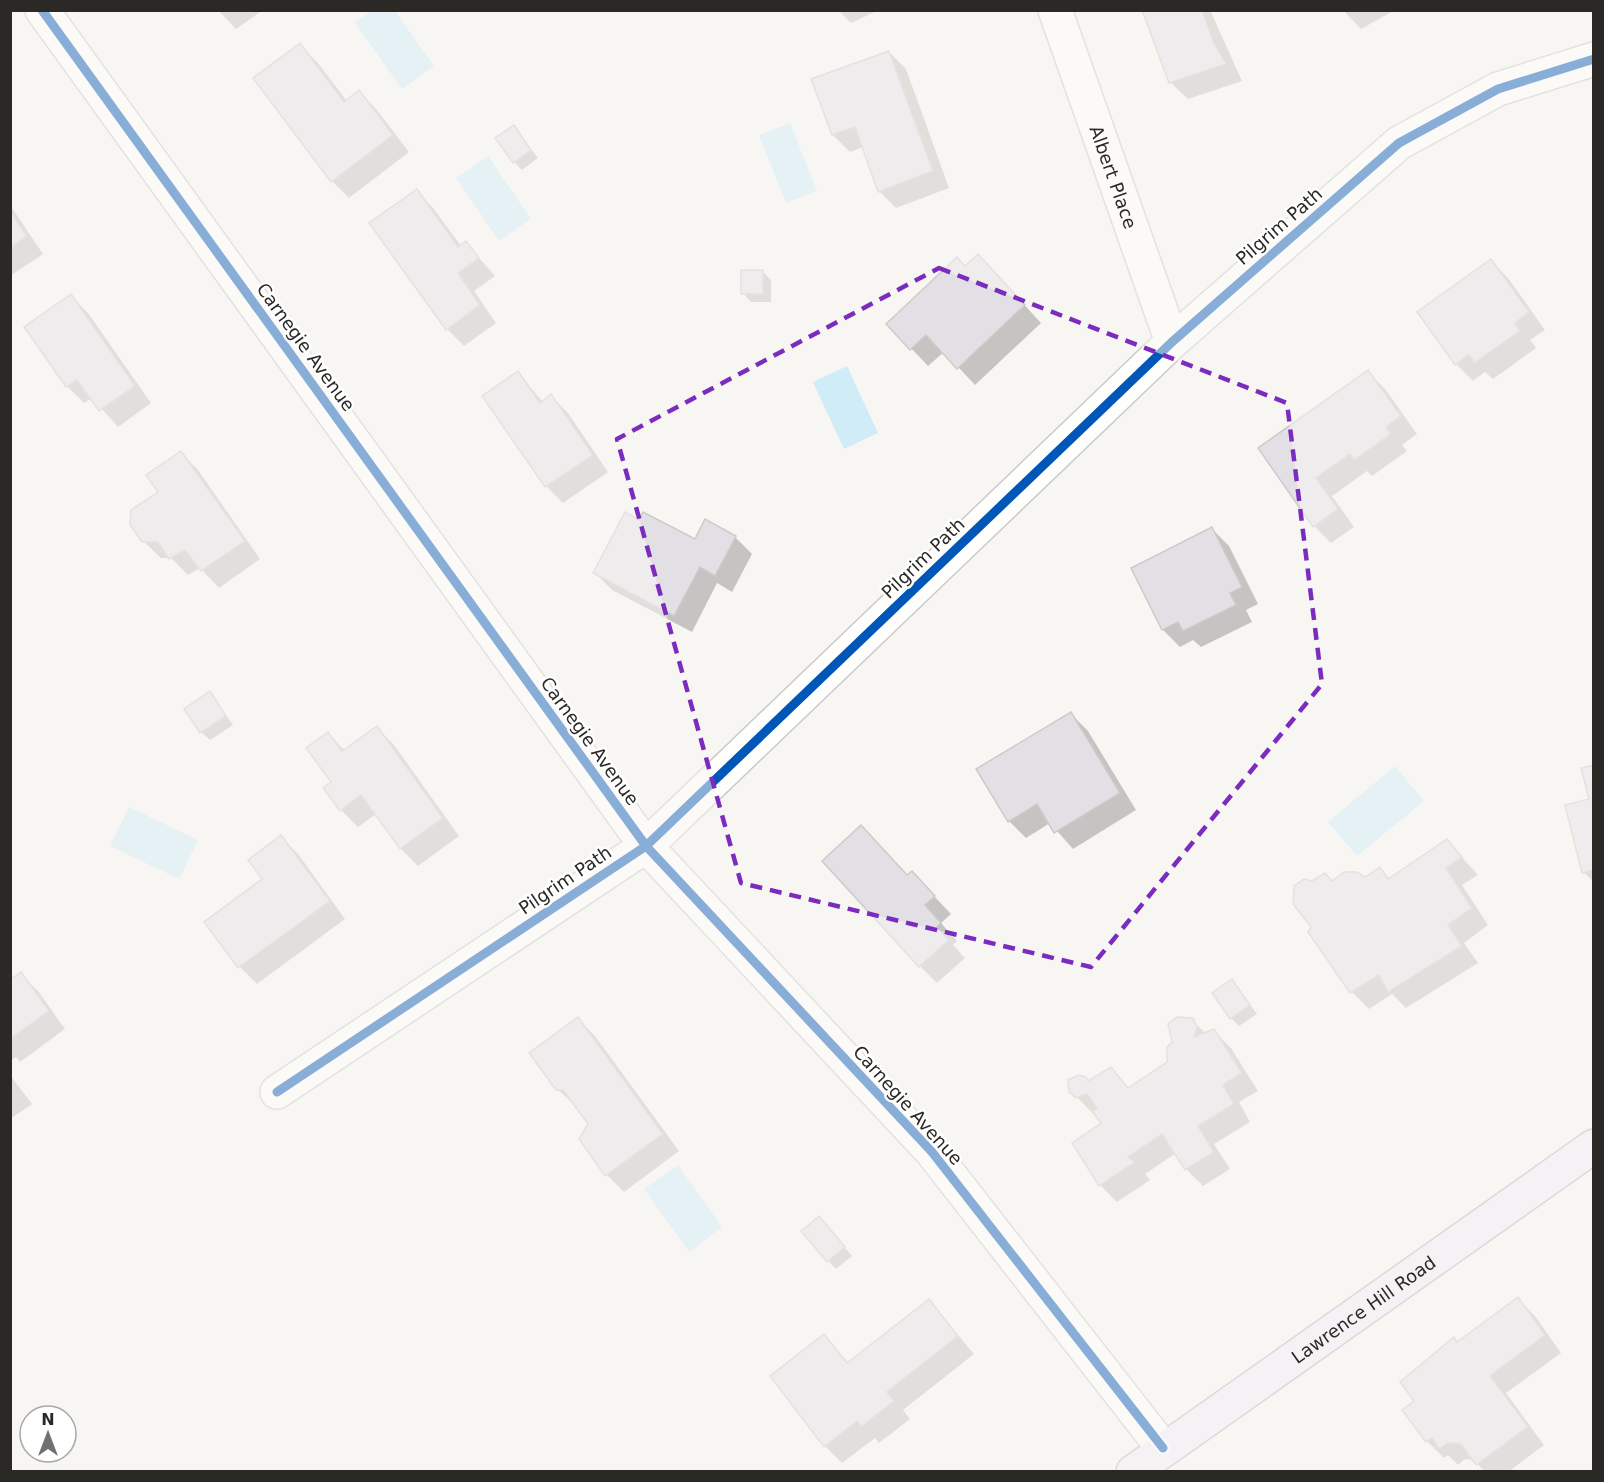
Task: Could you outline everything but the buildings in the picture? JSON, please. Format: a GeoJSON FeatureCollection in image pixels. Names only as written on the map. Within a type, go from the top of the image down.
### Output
{"type":"FeatureCollection","features":[{"type":"Feature","properties":{"kind":"main road","name":"Lawrence Hill Road"},"geometry":{"type":"LineString","coordinates":[[1133,1472],[1593,1146]]}},
{"type":"Feature","properties":{"kind":"street","name":"Carnegie Avenue"},"geometry":{"type":"LineString","coordinates":[[42,10],[646,846],[932,1152],[1164,1448]]}},
{"type":"Feature","properties":{"kind":"street","name":"Albert Place"},"geometry":{"type":"LineString","coordinates":[[1055,10],[1172,342]]}},
{"type":"Feature","properties":{"kind":"street","name":"Pilgrim Path"},"geometry":{"type":"LineString","coordinates":[[276,1092],[646,846],[1172,342],[1399,143],[1498,89],[1593,59]]}},
{"type":"Feature","properties":{"kind":"highlighted area"},"geometry":{"type":"Polygon","coordinates":[[[939,268],[1287,403],[1322,684],[1091,967],[741,883],[617,439],[939,268]]]}},
{"type":"Feature","properties":{"kind":"water"},"geometry":{"type":"Polygon","coordinates":[[[373,10],[395,11],[434,66],[402,89],[355,23],[373,10]]]}},
{"type":"Feature","properties":{"kind":"water"},"geometry":{"type":"Polygon","coordinates":[[[790,123],[817,191],[786,203],[759,135],[790,123]]]}},
{"type":"Feature","properties":{"kind":"water"},"geometry":{"type":"Polygon","coordinates":[[[488,156],[531,219],[499,241],[456,178],[488,156]]]}},
{"type":"Feature","properties":{"kind":"water"},"geometry":{"type":"Polygon","coordinates":[[[847,366],[878,433],[844,449],[813,382],[847,366]]]}},
{"type":"Feature","properties":{"kind":"water"},"geometry":{"type":"Polygon","coordinates":[[[1395,766],[1424,801],[1357,856],[1328,822],[1395,766]]]}},
{"type":"Feature","properties":{"kind":"water"},"geometry":{"type":"Polygon","coordinates":[[[129,807],[198,840],[179,879],[110,846],[129,807]]]}},
{"type":"Feature","properties":{"kind":"water"},"geometry":{"type":"Polygon","coordinates":[[[678,1165],[722,1227],[689,1252],[644,1189],[678,1165]]]}},
{"type":"Feature","properties":{"kind":"cycle path"},"geometry":{"type":"LineString","coordinates":[[42,10],[646,846],[932,1152],[1163,1448]]}},
{"type":"Feature","properties":{"kind":"cycle path"},"geometry":{"type":"LineString","coordinates":[[277,1092],[646,846],[1172,342],[1399,143],[1498,89],[1594,59]]}}]}
